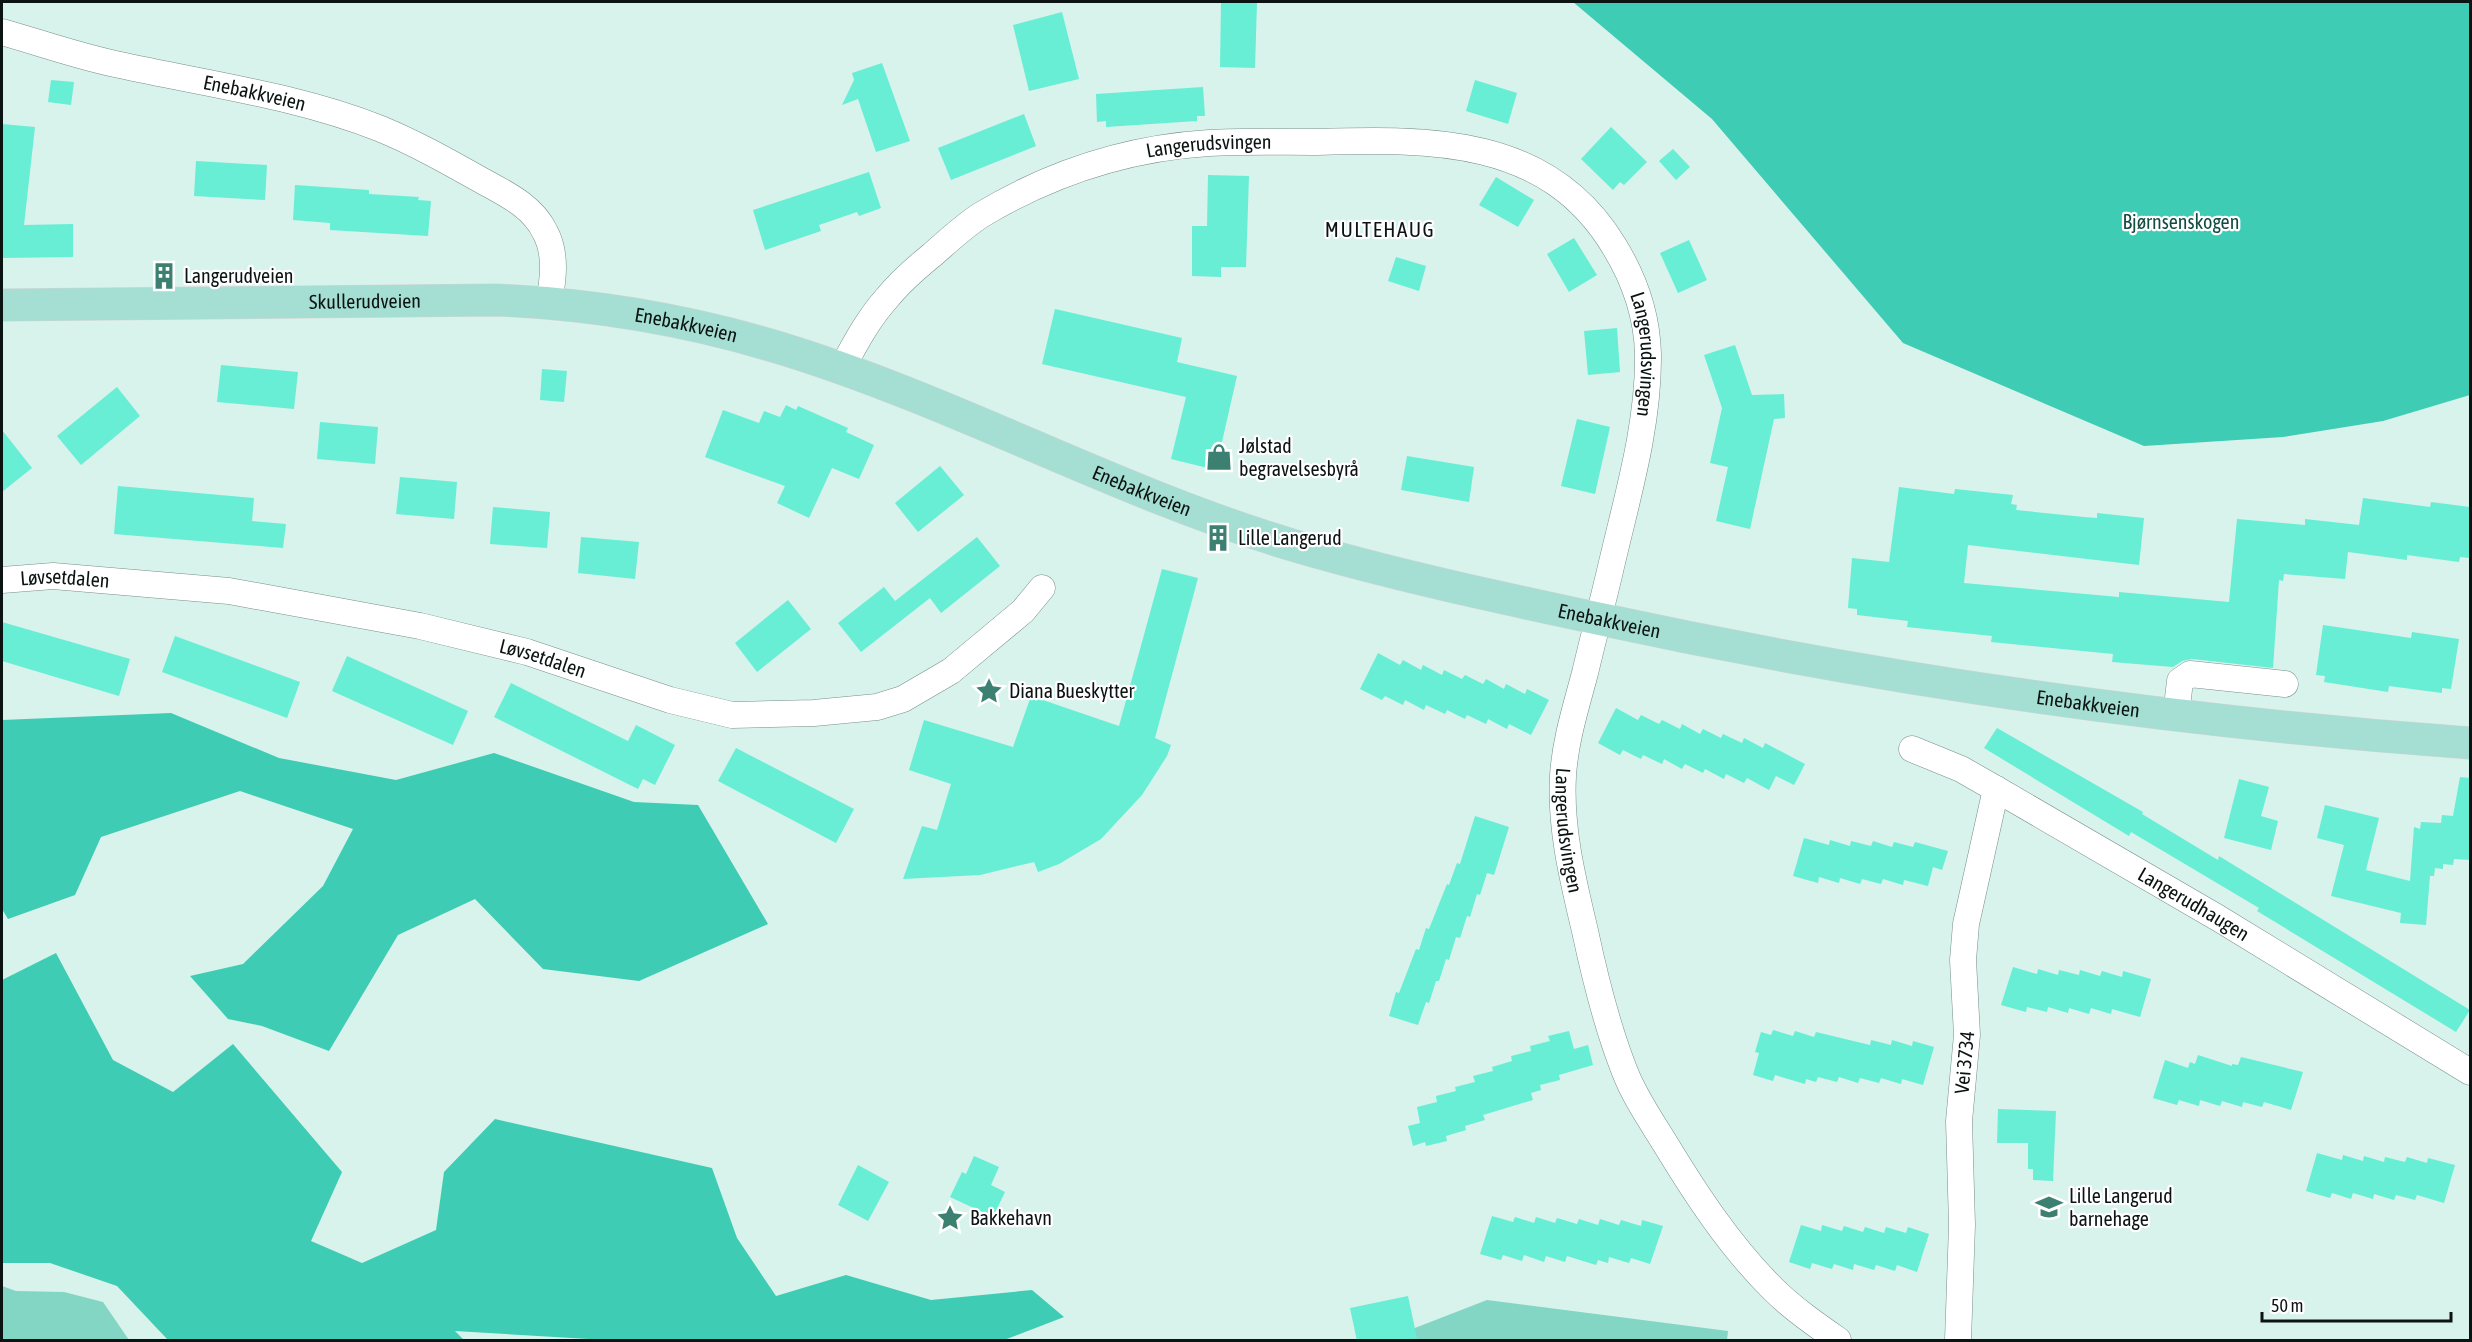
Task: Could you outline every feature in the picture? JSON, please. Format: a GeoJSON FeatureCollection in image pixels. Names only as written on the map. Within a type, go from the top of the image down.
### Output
{"type":"FeatureCollection","features":[{"type":"Feature","properties":{"kind":"main road","name":"Skullerudveien"},"geometry":{"type":"LineString","coordinates":[[2,304],[437,299],[549,303]]}},
{"type":"Feature","properties":{"kind":"main road","name":"Enebakkveien"},"geometry":{"type":"LineString","coordinates":[[549,303],[648,316],[766,344],[842,369],[1184,508],[1270,538],[1394,573],[1599,619],[1757,651],[1927,681],[2176,716],[2379,736],[2470,742]]}},
{"type":"Feature","properties":{"kind":"street","name":"Enebakkveien"},"geometry":{"type":"LineString","coordinates":[[2,32],[117,64],[263,94],[328,111],[381,129],[431,152],[525,205],[545,231],[553,254],[553,278],[549,303]]}},
{"type":"Feature","properties":{"kind":"street","name":"Langerudsvingen"},"geometry":{"type":"LineString","coordinates":[[842,369],[865,327],[887,297],[910,273],[977,217],[1037,185],[1108,159],[1144,150],[1210,143],[1364,141],[1473,147],[1516,161],[1551,180],[1588,211],[1605,230],[1629,270],[1644,315],[1648,355],[1645,407],[1636,462],[1599,619],[1572,720],[1563,777],[1568,863],[1595,977],[1620,1057],[1627,1076],[1657,1130],[1700,1200],[1736,1246],[1792,1307],[1838,1341]]}},
{"type":"Feature","properties":{"kind":"street","name":"Løvsetdalen"},"geometry":{"type":"LineString","coordinates":[[2,580],[53,576],[186,586],[240,593],[420,626],[527,652],[670,700],[732,715],[824,712],[877,707],[903,699],[951,671],[1023,611],[1042,588]]}},
{"type":"Feature","properties":{"kind":"street"},"geometry":{"type":"LineString","coordinates":[[2176,716],[2180,681],[2190,674],[2285,684]]}},
{"type":"Feature","properties":{"kind":"street","name":"Langerudhaugen"},"geometry":{"type":"LineString","coordinates":[[1911,749],[1961,769],[1996,789],[2218,918],[2470,1072]]}},
{"type":"Feature","properties":{"kind":"street","name":"Vei 3734"},"geometry":{"type":"LineString","coordinates":[[1958,1341],[1962,1225],[1959,1121],[1967,1035],[1963,960],[1966,924],[1996,789]]}},
{"type":"Feature","properties":{"kind":"green space","name":"Bjørnsenskogen"},"geometry":{"type":"Polygon","coordinates":[[[1573,2],[2470,2],[2470,395],[2383,421],[2283,437],[2144,446],[1903,343],[1712,119],[1573,2]]]}},
{"type":"Feature","properties":{"kind":"green space"},"geometry":{"type":"Polygon","coordinates":[[[171,713],[279,758],[396,780],[494,753],[634,802],[698,805],[768,924],[639,981],[543,969],[475,899],[398,935],[329,1051],[262,1026],[228,1019],[190,976],[243,964],[323,886],[353,829],[240,791],[101,837],[75,895],[8,919],[2,909],[2,720],[171,713]]]}},
{"type":"Feature","properties":{"kind":"green space"},"geometry":{"type":"Polygon","coordinates":[[[56,953],[113,1060],[173,1092],[233,1044],[342,1172],[311,1241],[362,1263],[436,1230],[444,1172],[495,1119],[712,1168],[737,1238],[776,1296],[846,1275],[931,1300],[1032,1290],[1064,1317],[1004,1340],[606,1340],[455,1331],[464,1340],[168,1340],[117,1286],[50,1263],[2,1263],[2,980],[56,953]]]}},
{"type":"Feature","properties":{"kind":"green space"},"geometry":{"type":"Polygon","coordinates":[[[2,1286],[16,1291],[64,1292],[103,1302],[129,1340],[2,1340],[2,1286]]]}},
{"type":"Feature","properties":{"kind":"green space"},"geometry":{"type":"Polygon","coordinates":[[[1487,1300],[1728,1331],[1727,1340],[1384,1340],[1487,1300]]]}},
{"type":"Feature","properties":{"kind":"building"},"geometry":{"type":"Polygon","coordinates":[[[1221,2],[1257,2],[1255,68],[1220,67],[1221,2]]]}},
{"type":"Feature","properties":{"kind":"building"},"geometry":{"type":"Polygon","coordinates":[[[1062,12],[1079,79],[1029,91],[1013,25],[1062,12]]]}},
{"type":"Feature","properties":{"kind":"building"},"geometry":{"type":"Polygon","coordinates":[[[882,63],[910,141],[876,152],[858,99],[842,105],[854,80],[852,73],[882,63]]]}},
{"type":"Feature","properties":{"kind":"building"},"geometry":{"type":"Polygon","coordinates":[[[51,80],[74,82],[71,105],[48,102],[51,80]]]}},
{"type":"Feature","properties":{"kind":"building"},"geometry":{"type":"Polygon","coordinates":[[[1475,80],[1517,93],[1508,124],[1466,111],[1475,80]]]}},
{"type":"Feature","properties":{"kind":"building"},"geometry":{"type":"Polygon","coordinates":[[[1203,87],[1205,116],[1197,116],[1197,121],[1106,127],[1106,121],[1097,122],[1096,94],[1203,87]]]}},
{"type":"Feature","properties":{"kind":"building"},"geometry":{"type":"Polygon","coordinates":[[[1024,114],[1036,146],[951,180],[938,148],[1024,114]]]}},
{"type":"Feature","properties":{"kind":"building"},"geometry":{"type":"Polygon","coordinates":[[[2,124],[35,127],[24,225],[73,224],[73,257],[2,258],[2,124]]]}},
{"type":"Feature","properties":{"kind":"building"},"geometry":{"type":"Polygon","coordinates":[[[1611,127],[1647,162],[1624,185],[1620,182],[1613,190],[1581,159],[1611,127]]]}},
{"type":"Feature","properties":{"kind":"building"},"geometry":{"type":"Polygon","coordinates":[[[1673,149],[1690,167],[1676,180],[1659,161],[1673,149]]]}},
{"type":"Feature","properties":{"kind":"building"},"geometry":{"type":"Polygon","coordinates":[[[196,161],[267,165],[265,200],[194,196],[196,161]]]}},
{"type":"Feature","properties":{"kind":"building"},"geometry":{"type":"Polygon","coordinates":[[[869,172],[881,208],[859,216],[857,212],[819,225],[821,231],[765,250],[753,210],[869,172]]]}},
{"type":"Feature","properties":{"kind":"building"},"geometry":{"type":"Polygon","coordinates":[[[1208,175],[1249,176],[1246,267],[1221,267],[1221,277],[1192,276],[1192,226],[1207,226],[1208,175]]]}},
{"type":"Feature","properties":{"kind":"building"},"geometry":{"type":"Polygon","coordinates":[[[1496,177],[1534,200],[1518,227],[1479,205],[1496,177]]]}},
{"type":"Feature","properties":{"kind":"building"},"geometry":{"type":"Polygon","coordinates":[[[295,185],[369,190],[369,194],[419,197],[418,200],[431,201],[428,236],[330,230],[330,223],[293,220],[295,185]]]}},
{"type":"Feature","properties":{"kind":"building"},"geometry":{"type":"Polygon","coordinates":[[[1574,238],[1597,275],[1569,292],[1547,254],[1574,238]]]}},
{"type":"Feature","properties":{"kind":"building"},"geometry":{"type":"Polygon","coordinates":[[[1689,240],[1707,280],[1678,293],[1660,253],[1689,240]]]}},
{"type":"Feature","properties":{"kind":"building"},"geometry":{"type":"Polygon","coordinates":[[[1396,257],[1426,266],[1419,291],[1388,281],[1396,257]]]}},
{"type":"Feature","properties":{"kind":"building"},"geometry":{"type":"Polygon","coordinates":[[[1055,309],[1182,338],[1177,362],[1237,376],[1221,446],[1226,447],[1220,471],[1171,459],[1186,397],[1042,364],[1055,309]]]}},
{"type":"Feature","properties":{"kind":"building"},"geometry":{"type":"Polygon","coordinates":[[[1617,328],[1620,372],[1588,375],[1584,331],[1617,328]]]}},
{"type":"Feature","properties":{"kind":"building"},"geometry":{"type":"Polygon","coordinates":[[[1735,345],[1752,395],[1784,394],[1785,418],[1774,419],[1750,529],[1716,521],[1728,467],[1710,463],[1722,408],[1704,355],[1735,345]]]}},
{"type":"Feature","properties":{"kind":"building"},"geometry":{"type":"Polygon","coordinates":[[[221,365],[298,372],[294,409],[217,402],[221,365]]]}},
{"type":"Feature","properties":{"kind":"building"},"geometry":{"type":"Polygon","coordinates":[[[542,369],[567,371],[564,402],[540,400],[542,369]]]}},
{"type":"Feature","properties":{"kind":"building"},"geometry":{"type":"Polygon","coordinates":[[[117,387],[140,416],[81,465],[57,436],[117,387]]]}},
{"type":"Feature","properties":{"kind":"building"},"geometry":{"type":"Polygon","coordinates":[[[786,405],[796,410],[798,406],[848,428],[846,432],[874,445],[859,479],[832,468],[809,518],[777,503],[785,486],[705,457],[723,410],[759,423],[764,411],[780,417],[786,405]]]}},
{"type":"Feature","properties":{"kind":"building"},"geometry":{"type":"Polygon","coordinates":[[[1577,419],[1610,427],[1595,494],[1561,486],[1577,419]]]}},
{"type":"Feature","properties":{"kind":"building"},"geometry":{"type":"Polygon","coordinates":[[[320,422],[378,427],[375,464],[317,459],[320,422]]]}},
{"type":"Feature","properties":{"kind":"building"},"geometry":{"type":"Polygon","coordinates":[[[2,430],[32,468],[2,492],[2,430]]]}},
{"type":"Feature","properties":{"kind":"building"},"geometry":{"type":"Polygon","coordinates":[[[1407,456],[1474,467],[1469,502],[1401,490],[1407,456]]]}},
{"type":"Feature","properties":{"kind":"building"},"geometry":{"type":"Polygon","coordinates":[[[940,466],[964,495],[918,532],[895,503],[940,466]]]}},
{"type":"Feature","properties":{"kind":"building"},"geometry":{"type":"Polygon","coordinates":[[[400,477],[457,482],[454,519],[396,514],[400,477]]]}},
{"type":"Feature","properties":{"kind":"building"},"geometry":{"type":"Polygon","coordinates":[[[118,486],[254,498],[252,521],[286,524],[283,548],[114,534],[118,486]]]}},
{"type":"Feature","properties":{"kind":"building"},"geometry":{"type":"Polygon","coordinates":[[[1899,487],[1954,494],[1955,489],[2013,495],[2011,504],[2017,505],[2016,510],[2097,518],[2097,513],[2144,518],[2139,565],[1968,545],[1964,583],[2119,597],[2119,592],[2229,602],[2237,519],[2305,525],[2305,519],[2359,525],[2363,498],[2430,507],[2431,502],[2470,507],[2470,558],[2460,557],[2459,562],[2407,555],[2407,560],[2348,552],[2345,579],[2284,574],[2283,581],[2279,580],[2273,668],[2192,659],[2182,661],[2173,667],[2112,662],[2113,654],[1991,642],[1992,636],[1907,627],[1908,621],[1857,615],[1857,609],[1848,608],[1852,558],[1889,562],[1899,487]]]}},
{"type":"Feature","properties":{"kind":"building"},"geometry":{"type":"Polygon","coordinates":[[[493,507],[550,512],[547,548],[490,544],[493,507]]]}},
{"type":"Feature","properties":{"kind":"building"},"geometry":{"type":"Polygon","coordinates":[[[581,537],[639,542],[635,579],[578,573],[581,537]]]}},
{"type":"Feature","properties":{"kind":"building"},"geometry":{"type":"Polygon","coordinates":[[[977,537],[1000,566],[941,613],[930,598],[861,652],[838,623],[884,587],[895,601],[977,537]]]}},
{"type":"Feature","properties":{"kind":"building"},"geometry":{"type":"Polygon","coordinates":[[[1162,569],[1198,578],[1155,738],[1171,745],[1167,756],[1142,795],[1101,839],[1059,864],[1038,872],[1034,862],[980,875],[903,879],[922,826],[937,830],[951,784],[909,770],[924,720],[1013,747],[1031,696],[1119,726],[1162,569]]]}},
{"type":"Feature","properties":{"kind":"building"},"geometry":{"type":"Polygon","coordinates":[[[788,600],[811,629],[757,672],[735,643],[788,600]]]}},
{"type":"Feature","properties":{"kind":"building"},"geometry":{"type":"Polygon","coordinates":[[[2,622],[130,659],[119,696],[2,661],[2,622]]]}},
{"type":"Feature","properties":{"kind":"building"},"geometry":{"type":"Polygon","coordinates":[[[2323,625],[2411,638],[2412,632],[2459,639],[2451,689],[2442,688],[2442,693],[2389,686],[2388,692],[2324,682],[2325,676],[2316,675],[2323,625]]]}},
{"type":"Feature","properties":{"kind":"building"},"geometry":{"type":"Polygon","coordinates":[[[175,636],[300,682],[287,718],[162,672],[175,636]]]}},
{"type":"Feature","properties":{"kind":"building"},"geometry":{"type":"Polygon","coordinates":[[[1378,653],[1400,665],[1403,660],[1421,670],[1423,665],[1442,675],[1444,670],[1462,679],[1465,675],[1483,684],[1486,679],[1504,689],[1506,684],[1525,694],[1527,689],[1549,700],[1531,735],[1509,724],[1507,729],[1488,719],[1486,724],[1467,715],[1465,719],[1447,710],[1445,714],[1426,705],[1424,710],[1405,700],[1403,705],[1385,696],[1382,700],[1360,689],[1378,653]]]}},
{"type":"Feature","properties":{"kind":"building"},"geometry":{"type":"Polygon","coordinates":[[[347,656],[468,711],[453,745],[332,691],[347,656]]]}},
{"type":"Feature","properties":{"kind":"building"},"geometry":{"type":"Polygon","coordinates":[[[511,683],[628,741],[636,725],[675,745],[655,785],[643,779],[638,789],[494,717],[511,683]]]}},
{"type":"Feature","properties":{"kind":"building"},"geometry":{"type":"Polygon","coordinates":[[[1616,708],[1638,720],[1641,715],[1659,724],[1662,720],[1680,729],[1682,724],[1700,734],[1703,729],[1721,738],[1723,734],[1742,743],[1744,738],[1763,748],[1765,743],[1805,764],[1794,785],[1776,776],[1769,790],[1747,778],[1744,783],[1726,774],[1724,779],[1705,769],[1703,773],[1685,764],[1682,769],[1664,759],[1662,764],[1643,755],[1641,759],[1623,750],[1620,755],[1598,743],[1616,708]]]}},
{"type":"Feature","properties":{"kind":"building"},"geometry":{"type":"Polygon","coordinates":[[[1997,728],[2143,812],[2142,814],[2218,860],[2219,856],[2470,1010],[2456,1032],[2257,911],[2259,908],[2131,832],[2129,836],[1984,748],[1997,728]]]}},
{"type":"Feature","properties":{"kind":"building"},"geometry":{"type":"Polygon","coordinates":[[[736,748],[854,809],[836,843],[718,781],[736,748]]]}},
{"type":"Feature","properties":{"kind":"building"},"geometry":{"type":"Polygon","coordinates":[[[2460,777],[2470,778],[2470,860],[2454,859],[2453,865],[2443,864],[2443,869],[2435,868],[2434,876],[2430,876],[2426,925],[2400,923],[2401,913],[2331,896],[2344,845],[2317,838],[2325,805],[2379,818],[2366,870],[2410,881],[2414,827],[2420,829],[2421,822],[2441,823],[2442,815],[2453,816],[2460,777]]]}},
{"type":"Feature","properties":{"kind":"building"},"geometry":{"type":"Polygon","coordinates":[[[2239,779],[2269,787],[2261,816],[2278,821],[2271,850],[2224,838],[2239,779]]]}},
{"type":"Feature","properties":{"kind":"building"},"geometry":{"type":"Polygon","coordinates":[[[1475,816],[1509,827],[1494,875],[1487,873],[1480,895],[1477,894],[1460,938],[1456,937],[1449,960],[1446,959],[1439,981],[1436,981],[1429,1003],[1426,1002],[1418,1025],[1389,1016],[1396,992],[1399,993],[1416,949],[1419,950],[1426,928],[1429,929],[1457,863],[1460,864],[1475,816]]]}},
{"type":"Feature","properties":{"kind":"building"},"geometry":{"type":"Polygon","coordinates":[[[1804,838],[1829,845],[1830,840],[1850,846],[1851,841],[1871,846],[1873,841],[1892,847],[1894,842],[1913,847],[1915,842],[1948,851],[1942,870],[1933,867],[1928,886],[1904,880],[1903,885],[1883,879],[1881,884],[1862,879],[1860,884],[1840,878],[1839,883],[1819,877],[1818,883],[1793,876],[1804,838]]]}},
{"type":"Feature","properties":{"kind":"building"},"geometry":{"type":"Polygon","coordinates":[[[2013,967],[2037,974],[2038,969],[2058,975],[2059,970],[2079,975],[2080,970],[2100,976],[2102,971],[2122,977],[2123,971],[2151,979],[2140,1017],[2112,1009],[2111,1014],[2091,1008],[2089,1014],[2069,1008],[2068,1013],[2048,1007],[2047,1012],[2027,1007],[2026,1012],[2001,1005],[2013,967]]]}},
{"type":"Feature","properties":{"kind":"building"},"geometry":{"type":"Polygon","coordinates":[[[1773,1030],[1793,1036],[1795,1031],[1814,1037],[1816,1032],[1870,1045],[1871,1040],[1891,1045],[1892,1040],[1912,1046],[1913,1041],[1934,1047],[1923,1085],[1902,1079],[1901,1084],[1881,1078],[1879,1083],[1860,1078],[1858,1083],[1839,1077],[1837,1082],[1818,1077],[1816,1082],[1806,1079],[1805,1084],[1775,1075],[1773,1081],[1753,1075],[1759,1053],[1755,1052],[1761,1032],[1771,1035],[1773,1030]]]}},
{"type":"Feature","properties":{"kind":"building"},"geometry":{"type":"Polygon","coordinates":[[[1569,1031],[1574,1049],[1588,1045],[1593,1065],[1559,1075],[1560,1080],[1540,1085],[1541,1090],[1531,1093],[1533,1100],[1483,1115],[1485,1120],[1465,1126],[1466,1130],[1446,1136],[1447,1141],[1426,1146],[1425,1142],[1413,1146],[1408,1126],[1420,1123],[1417,1107],[1437,1102],[1436,1096],[1456,1091],[1455,1087],[1475,1082],[1473,1076],[1493,1071],[1492,1067],[1512,1061],[1511,1056],[1531,1051],[1530,1046],[1550,1041],[1548,1036],[1569,1031]]]}},
{"type":"Feature","properties":{"kind":"building"},"geometry":{"type":"Polygon","coordinates":[[[2198,1055],[2232,1066],[2232,1064],[2238,1065],[2241,1057],[2303,1072],[2291,1110],[2264,1102],[2262,1107],[2243,1102],[2242,1107],[2222,1101],[2220,1106],[2200,1100],[2199,1106],[2179,1100],[2177,1105],[2153,1098],[2165,1060],[2188,1068],[2190,1062],[2195,1064],[2198,1055]]]}},
{"type":"Feature","properties":{"kind":"building"},"geometry":{"type":"Polygon","coordinates":[[[1998,1109],[2056,1111],[2053,1181],[2033,1180],[2033,1169],[2028,1169],[2028,1143],[1997,1143],[1998,1109]]]}},
{"type":"Feature","properties":{"kind":"building"},"geometry":{"type":"Polygon","coordinates":[[[2317,1153],[2342,1160],[2343,1155],[2363,1161],[2364,1156],[2384,1162],[2385,1157],[2405,1162],[2407,1157],[2427,1163],[2428,1158],[2455,1165],[2444,1203],[2417,1195],[2415,1200],[2396,1195],[2394,1200],[2374,1194],[2373,1199],[2353,1193],[2351,1199],[2332,1193],[2330,1198],[2306,1191],[2317,1153]]]}},
{"type":"Feature","properties":{"kind":"building"},"geometry":{"type":"Polygon","coordinates":[[[974,1156],[999,1167],[991,1185],[1005,1192],[993,1217],[950,1197],[962,1172],[966,1174],[974,1156]]]}},
{"type":"Feature","properties":{"kind":"building"},"geometry":{"type":"Polygon","coordinates":[[[858,1165],[889,1182],[868,1221],[838,1205],[858,1165]]]}},
{"type":"Feature","properties":{"kind":"building"},"geometry":{"type":"Polygon","coordinates":[[[1492,1216],[1513,1222],[1515,1217],[1534,1223],[1536,1217],[1555,1223],[1557,1218],[1577,1224],[1579,1219],[1598,1225],[1600,1219],[1619,1225],[1621,1220],[1641,1226],[1642,1220],[1663,1226],[1650,1264],[1631,1258],[1629,1263],[1609,1257],[1608,1263],[1598,1260],[1596,1265],[1567,1256],[1565,1262],[1546,1256],[1544,1262],[1524,1255],[1522,1261],[1503,1255],[1501,1260],[1480,1254],[1492,1216]]]}},
{"type":"Feature","properties":{"kind":"building"},"geometry":{"type":"Polygon","coordinates":[[[1801,1225],[1821,1231],[1822,1225],[1842,1231],[1844,1226],[1863,1232],[1865,1227],[1884,1233],[1886,1227],[1906,1233],[1908,1227],[1929,1234],[1917,1272],[1897,1265],[1895,1271],[1876,1265],[1874,1270],[1854,1264],[1853,1270],[1834,1264],[1832,1269],[1812,1263],[1810,1269],[1789,1262],[1801,1225]]]}},
{"type":"Feature","properties":{"kind":"building"},"geometry":{"type":"Polygon","coordinates":[[[1408,1296],[1417,1338],[1406,1341],[1357,1341],[1350,1308],[1408,1296]]]}},
{"type":"Feature","properties":{"kind":"place","name":"Langerudveien"},"geometry":{"type":"Point","coordinates":[164,276]}},
{"type":"Feature","properties":{"kind":"place","name":"Jølstad begravelsesbyrå"},"geometry":{"type":"Point","coordinates":[1219,457]}},
{"type":"Feature","properties":{"kind":"place","name":"Lille Langerud"},"geometry":{"type":"Point","coordinates":[1218,538]}},
{"type":"Feature","properties":{"kind":"place","name":"Diana Bueskytter"},"geometry":{"type":"Point","coordinates":[989,691]}},
{"type":"Feature","properties":{"kind":"place","name":"Lille Langerud barnehage"},"geometry":{"type":"Point","coordinates":[2049,1207]}},
{"type":"Feature","properties":{"kind":"place","name":"Bakkehavn"},"geometry":{"type":"Point","coordinates":[950,1218]}},
{"type":"Feature","properties":{"kind":"district","name":"MULTEHAUG"},"geometry":{"type":"Point","coordinates":[1380,230]}}]}
